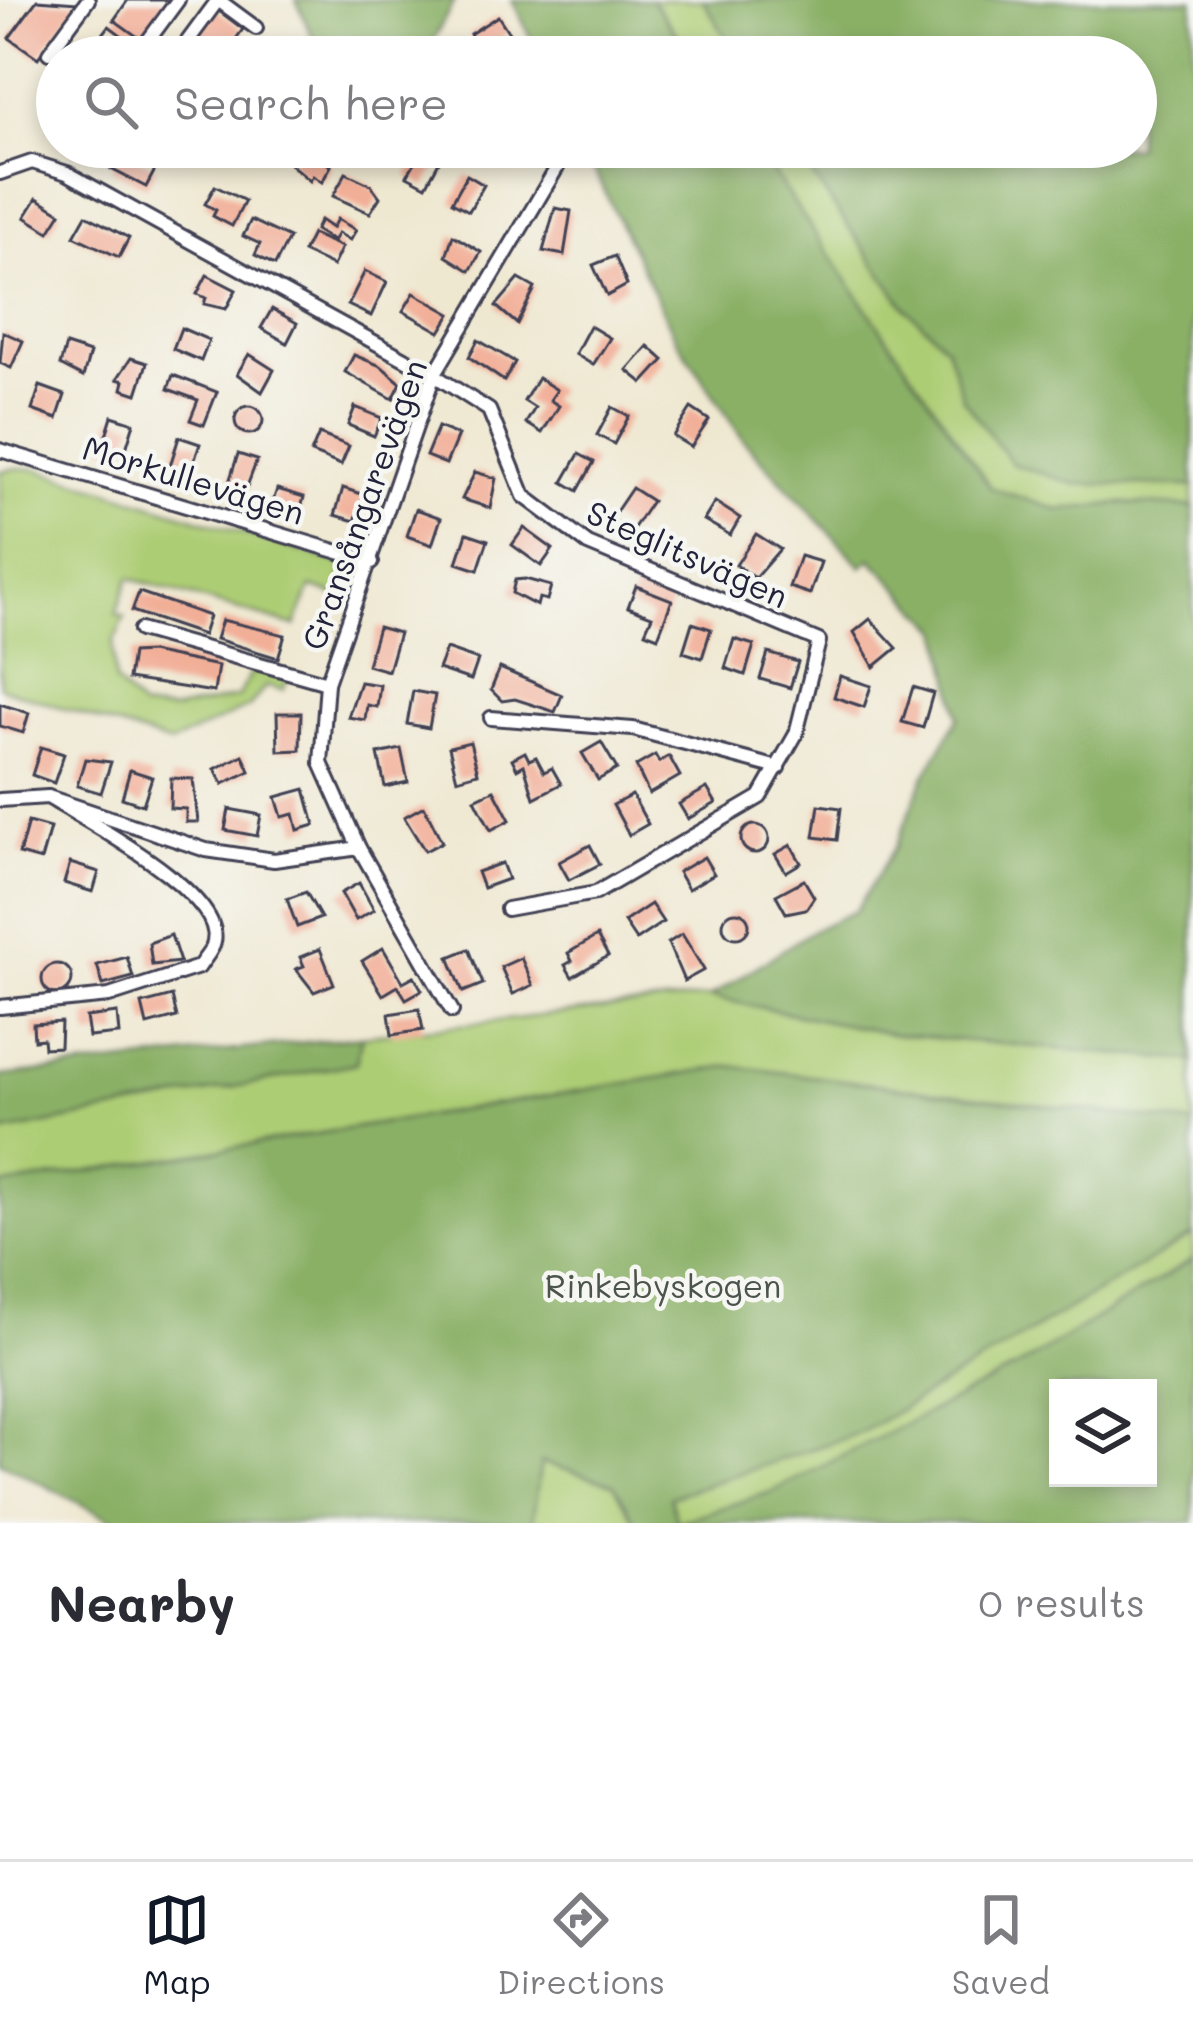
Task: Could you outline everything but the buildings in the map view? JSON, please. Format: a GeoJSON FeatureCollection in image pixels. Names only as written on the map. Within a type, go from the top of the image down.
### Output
{"type":"FeatureCollection","features":[{"type":"Feature","properties":{"kind":"street"},"geometry":{"type":"LineString","coordinates":[[62,36],[88,0]]}},
{"type":"Feature","properties":{"kind":"street"},"geometry":{"type":"LineString","coordinates":[[151,36],[178,0]]}},
{"type":"Feature","properties":{"kind":"street"},"geometry":{"type":"LineString","coordinates":[[191,36],[218,0],[256,28]]}},
{"type":"Feature","properties":{"kind":"street","name":"Steglitsvägen"},"geometry":{"type":"LineString","coordinates":[[0,173],[36,163]]}},
{"type":"Feature","properties":{"kind":"street","name":"Steglitsvägen"},"geometry":{"type":"LineString","coordinates":[[51,168],[434,375],[489,410],[524,496],[588,544],[819,640],[796,734],[760,797],[596,893],[507,910]]}},
{"type":"Feature","properties":{"kind":"street","name":"Gransångarevägen"},"geometry":{"type":"LineString","coordinates":[[452,1012],[359,848],[320,763],[327,682],[434,375],[557,168]]}},
{"type":"Feature","properties":{"kind":"street","name":"Morkullevägen"},"geometry":{"type":"LineString","coordinates":[[0,450],[372,562]]}},
{"type":"Feature","properties":{"kind":"street","name":"Gransångarevägen"},"geometry":{"type":"LineString","coordinates":[[140,630],[327,682]]}},
{"type":"Feature","properties":{"kind":"street"},"geometry":{"type":"LineString","coordinates":[[491,718],[633,729],[778,768]]}},
{"type":"Feature","properties":{"kind":"street"},"geometry":{"type":"LineString","coordinates":[[0,1007],[109,996],[199,967],[214,942],[212,923],[193,891],[48,797]]}},
{"type":"Feature","properties":{"kind":"street"},"geometry":{"type":"LineString","coordinates":[[0,800],[48,797],[206,850],[274,860],[359,848]]}},
{"type":"Feature","properties":{"kind":"green space"},"geometry":{"type":"Polygon","coordinates":[[[296,0],[455,0],[435,36],[313,36],[296,0]]]}},
{"type":"Feature","properties":{"kind":"green space"},"geometry":{"type":"Polygon","coordinates":[[[512,0],[652,0],[678,36],[530,36],[512,0]]]}},
{"type":"Feature","properties":{"kind":"green space"},"geometry":{"type":"Polygon","coordinates":[[[652,0],[703,0],[725,36],[678,36],[652,0]]]}},
{"type":"Feature","properties":{"kind":"green space"},"geometry":{"type":"Polygon","coordinates":[[[703,0],[1193,0],[1193,486],[1075,484],[1012,464],[963,399],[946,346],[907,309],[807,168],[1157,168],[1157,36],[725,36],[703,0]]]}},
{"type":"Feature","properties":{"kind":"green space"},"geometry":{"type":"Polygon","coordinates":[[[593,168],[770,168],[991,488],[1059,510],[1124,503],[1193,507],[1193,1061],[892,1034],[710,997],[815,929],[855,911],[896,846],[924,777],[959,717],[941,631],[871,559],[862,567],[744,441],[676,338],[593,168]]]}},
{"type":"Feature","properties":{"kind":"green space"},"geometry":{"type":"Polygon","coordinates":[[[770,168],[807,168],[907,309],[946,346],[963,399],[1135,483],[1193,486],[1193,507],[1124,503],[1059,510],[991,488],[770,168]]]}},
{"type":"Feature","properties":{"kind":"green space"},"geometry":{"type":"Polygon","coordinates":[[[37,469],[339,563],[344,570],[338,596],[311,587],[295,626],[129,578],[116,614],[125,617],[113,643],[115,682],[142,709],[172,711],[238,697],[252,671],[289,677],[283,690],[266,686],[250,706],[170,744],[0,687],[0,471],[37,469]]]}},
{"type":"Feature","properties":{"kind":"green space"},"geometry":{"type":"Polygon","coordinates":[[[710,997],[892,1034],[1193,1061],[1193,1124],[729,1066],[0,1186],[0,1133],[356,1063],[362,1036],[710,997]]]}},
{"type":"Feature","properties":{"kind":"green space"},"geometry":{"type":"Polygon","coordinates":[[[362,1036],[356,1063],[0,1133],[0,1076],[362,1036]]]}},
{"type":"Feature","properties":{"kind":"green space","name":"Rinkebyskogen"},"geometry":{"type":"Polygon","coordinates":[[[730,1066],[1193,1124],[1193,1235],[862,1432],[670,1497],[677,1522],[771,1492],[1016,1368],[1193,1259],[1193,1523],[636,1523],[614,1484],[541,1462],[532,1523],[118,1523],[0,1462],[0,1186],[730,1066]]]}},
{"type":"Feature","properties":{"kind":"green space"},"geometry":{"type":"Polygon","coordinates":[[[1193,1235],[1193,1259],[1017,1368],[772,1492],[677,1523],[669,1497],[862,1432],[1193,1235]]]}},
{"type":"Feature","properties":{"kind":"green space"},"geometry":{"type":"Polygon","coordinates":[[[540,1462],[614,1484],[636,1523],[532,1523],[540,1462]]]}}]}
